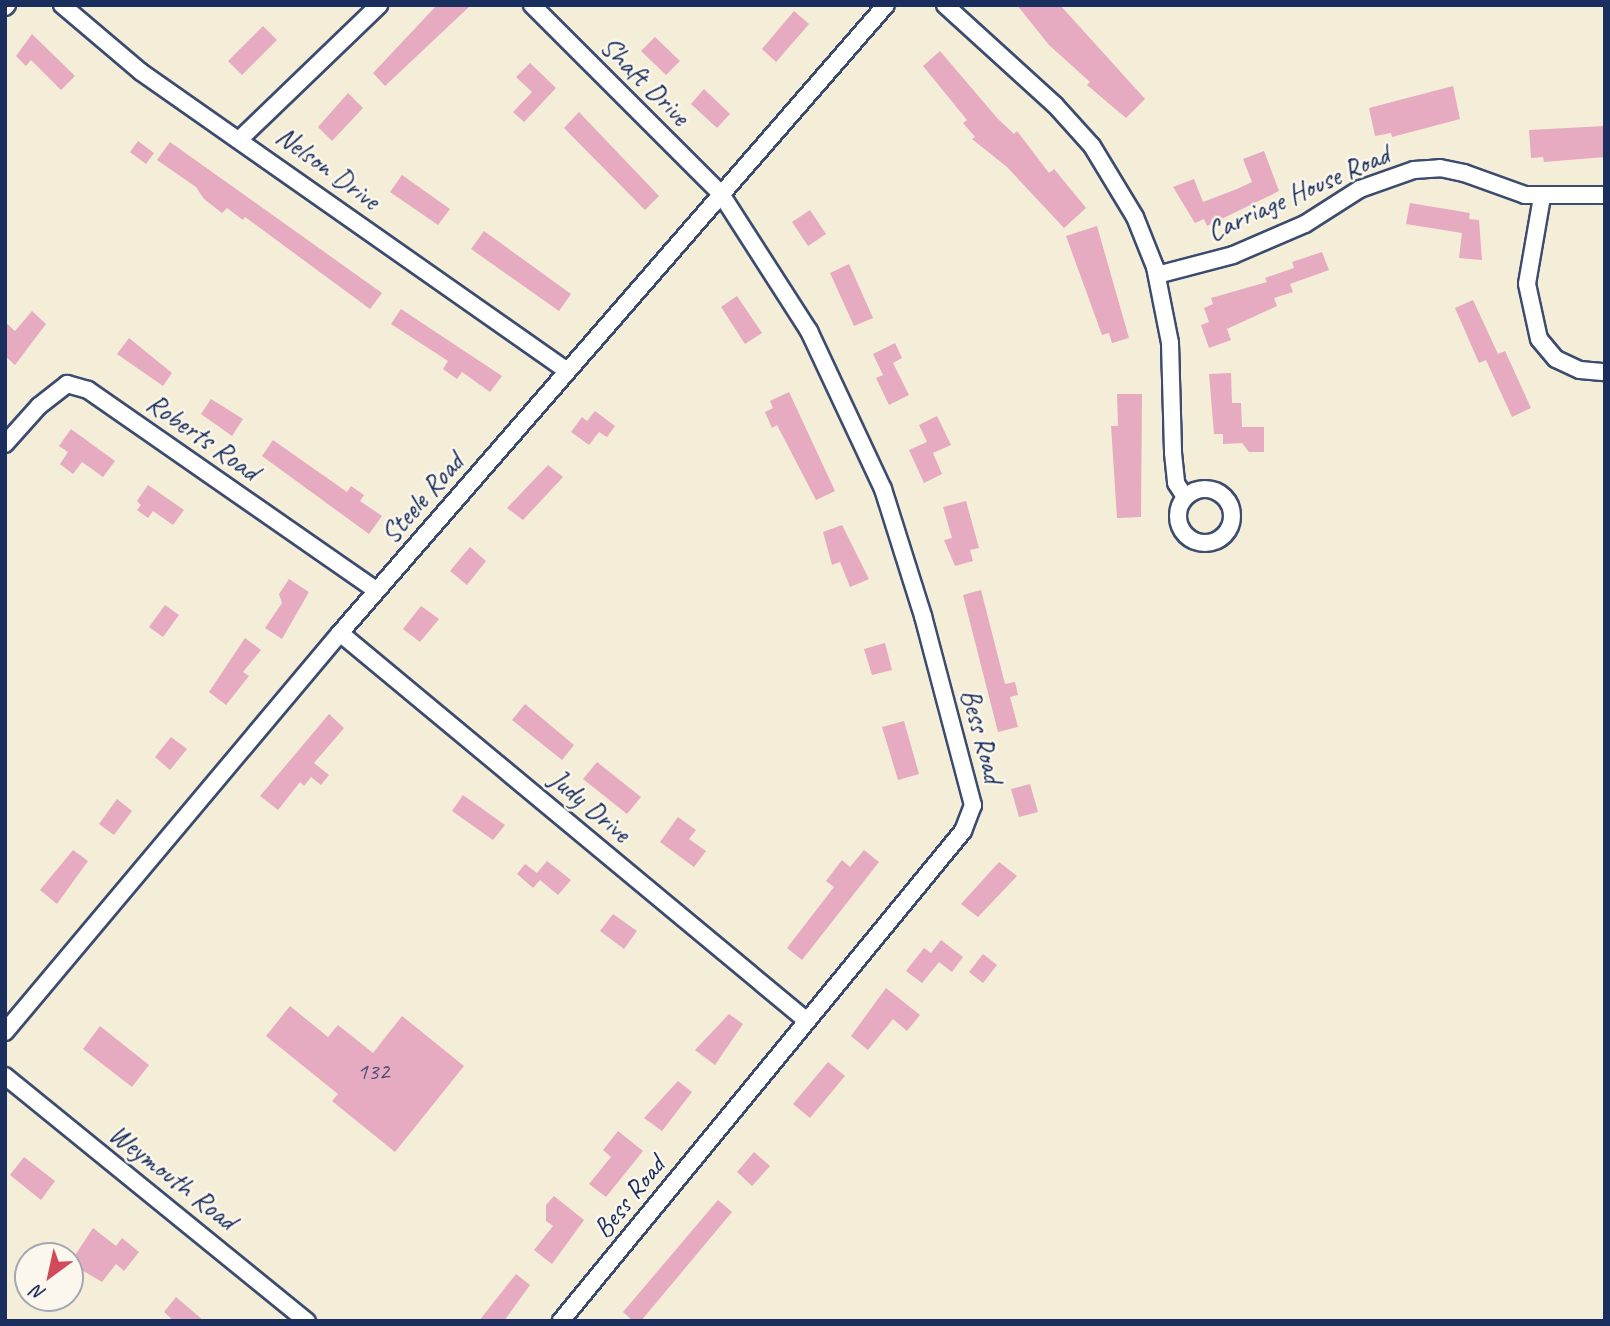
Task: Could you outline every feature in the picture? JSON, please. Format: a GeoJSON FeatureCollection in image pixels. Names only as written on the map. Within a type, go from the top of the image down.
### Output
{"type":"FeatureCollection","features":[{"type":"Feature","properties":{"kind":"street","name":"Nelson Drive"},"geometry":{"type":"LineString","coordinates":[[62,5],[141,72],[242,138],[566,370]]}},
{"type":"Feature","properties":{"kind":"street"},"geometry":{"type":"LineString","coordinates":[[242,138],[379,5]]}},
{"type":"Feature","properties":{"kind":"street","name":"Shaft Drive"},"geometry":{"type":"LineString","coordinates":[[532,5],[721,194]]}},
{"type":"Feature","properties":{"kind":"street","name":"Steele Road"},"geometry":{"type":"LineString","coordinates":[[5,1032],[376,590],[886,5]]}},
{"type":"Feature","properties":{"kind":"street"},"geometry":{"type":"LineString","coordinates":[[945,5],[1055,105],[1092,146],[1125,198],[1157,275],[1170,343],[1176,483],[1185,497]]}},
{"type":"Feature","properties":{"kind":"street","name":"Carriage House Road"},"geometry":{"type":"LineString","coordinates":[[1157,275],[1244,251],[1305,224],[1360,189],[1414,170],[1440,168],[1542,197],[1605,195]]}},
{"type":"Feature","properties":{"kind":"street","name":"Bess Road"},"geometry":{"type":"LineString","coordinates":[[561,1321],[963,831],[973,805],[923,616],[883,489],[809,331],[721,194]]}},
{"type":"Feature","properties":{"kind":"street"},"geometry":{"type":"LineString","coordinates":[[1542,197],[1527,284],[1539,339],[1556,359],[1580,370],[1605,372]]}},
{"type":"Feature","properties":{"kind":"street","name":"Roberts Road"},"geometry":{"type":"LineString","coordinates":[[5,444],[38,406],[66,384],[89,390],[376,590]]}},
{"type":"Feature","properties":{"kind":"street","name":"Judy Drive"},"geometry":{"type":"LineString","coordinates":[[340,633],[807,1021]]}},
{"type":"Feature","properties":{"kind":"street","name":"Weymouth Road"},"geometry":{"type":"LineString","coordinates":[[5,1076],[307,1321]]}},
{"type":"Feature","properties":{"kind":"building"},"geometry":{"type":"Polygon","coordinates":[[[437,5],[471,5],[385,86],[373,73],[437,5]]]}},
{"type":"Feature","properties":{"kind":"building"},"geometry":{"type":"Polygon","coordinates":[[[1017,5],[1060,5],[1145,99],[1126,118],[1087,85],[1090,82],[1049,45],[1017,5]]]}},
{"type":"Feature","properties":{"kind":"building"},"geometry":{"type":"Polygon","coordinates":[[[794,11],[809,24],[776,62],[762,49],[794,11]]]}},
{"type":"Feature","properties":{"kind":"building"},"geometry":{"type":"Polygon","coordinates":[[[263,26],[277,40],[242,75],[228,61],[263,26]]]}},
{"type":"Feature","properties":{"kind":"building"},"geometry":{"type":"Polygon","coordinates":[[[32,34],[75,76],[61,90],[31,60],[26,66],[16,56],[32,34]]]}},
{"type":"Feature","properties":{"kind":"building"},"geometry":{"type":"Polygon","coordinates":[[[655,37],[680,61],[666,75],[641,51],[655,37]]]}},
{"type":"Feature","properties":{"kind":"building"},"geometry":{"type":"Polygon","coordinates":[[[940,51],[998,119],[1014,134],[1017,131],[1049,173],[1054,169],[1086,208],[1064,228],[1007,167],[972,139],[975,137],[963,123],[967,120],[923,66],[940,51]]]}},
{"type":"Feature","properties":{"kind":"building"},"geometry":{"type":"Polygon","coordinates":[[[530,63],[556,88],[524,122],[513,112],[532,92],[516,77],[530,63]]]}},
{"type":"Feature","properties":{"kind":"building"},"geometry":{"type":"Polygon","coordinates":[[[1453,86],[1460,119],[1392,137],[1391,133],[1375,136],[1369,108],[1453,86]]]}},
{"type":"Feature","properties":{"kind":"building"},"geometry":{"type":"Polygon","coordinates":[[[704,89],[730,114],[717,128],[691,104],[704,89]]]}},
{"type":"Feature","properties":{"kind":"building"},"geometry":{"type":"Polygon","coordinates":[[[348,93],[363,108],[332,141],[318,127],[348,93]]]}},
{"type":"Feature","properties":{"kind":"building"},"geometry":{"type":"Polygon","coordinates":[[[579,112],[659,196],[645,210],[564,128],[579,112]]]}},
{"type":"Feature","properties":{"kind":"building"},"geometry":{"type":"Polygon","coordinates":[[[1605,126],[1605,157],[1544,162],[1543,157],[1531,158],[1529,130],[1605,126]]]}},
{"type":"Feature","properties":{"kind":"building"},"geometry":{"type":"Polygon","coordinates":[[[138,141],[154,153],[146,164],[130,152],[138,141]]]}},
{"type":"Feature","properties":{"kind":"building"},"geometry":{"type":"Polygon","coordinates":[[[170,142],[382,293],[370,309],[245,217],[243,220],[227,208],[222,213],[204,199],[196,187],[157,160],[170,142]]]}},
{"type":"Feature","properties":{"kind":"building"},"geometry":{"type":"Polygon","coordinates":[[[1264,151],[1279,191],[1207,226],[1204,219],[1195,223],[1173,187],[1194,179],[1203,202],[1237,189],[1252,182],[1243,159],[1264,151]]]}},
{"type":"Feature","properties":{"kind":"building"},"geometry":{"type":"Polygon","coordinates":[[[402,175],[450,209],[438,225],[390,192],[402,175]]]}},
{"type":"Feature","properties":{"kind":"building"},"geometry":{"type":"Polygon","coordinates":[[[1410,203],[1470,213],[1469,219],[1479,220],[1482,260],[1459,258],[1462,233],[1406,224],[1410,203]]]}},
{"type":"Feature","properties":{"kind":"building"},"geometry":{"type":"Polygon","coordinates":[[[810,210],[826,234],[808,246],[792,222],[810,210]]]}},
{"type":"Feature","properties":{"kind":"building"},"geometry":{"type":"Polygon","coordinates":[[[1097,226],[1129,338],[1112,343],[1109,333],[1102,335],[1066,236],[1097,226]]]}},
{"type":"Feature","properties":{"kind":"building"},"geometry":{"type":"Polygon","coordinates":[[[484,231],[571,294],[559,311],[471,249],[484,231]]]}},
{"type":"Feature","properties":{"kind":"building"},"geometry":{"type":"Polygon","coordinates":[[[1322,252],[1329,270],[1290,284],[1293,292],[1274,298],[1277,306],[1227,329],[1231,340],[1209,348],[1201,325],[1209,322],[1204,308],[1213,304],[1211,298],[1267,282],[1265,278],[1294,268],[1292,262],[1322,252]]]}},
{"type":"Feature","properties":{"kind":"building"},"geometry":{"type":"Polygon","coordinates":[[[849,264],[873,318],[854,326],[830,273],[849,264]]]}},
{"type":"Feature","properties":{"kind":"building"},"geometry":{"type":"Polygon","coordinates":[[[737,296],[762,333],[745,344],[721,307],[737,296]]]}},
{"type":"Feature","properties":{"kind":"building"},"geometry":{"type":"Polygon","coordinates":[[[1473,300],[1498,354],[1505,351],[1531,408],[1512,417],[1486,360],[1479,363],[1455,308],[1473,300]]]}},
{"type":"Feature","properties":{"kind":"building"},"geometry":{"type":"Polygon","coordinates":[[[401,309],[502,376],[490,392],[462,372],[457,379],[443,369],[448,361],[391,324],[401,309]]]}},
{"type":"Feature","properties":{"kind":"building"},"geometry":{"type":"Polygon","coordinates":[[[32,311],[46,324],[15,365],[5,356],[5,322],[15,331],[32,311]]]}},
{"type":"Feature","properties":{"kind":"building"},"geometry":{"type":"Polygon","coordinates":[[[129,338],[172,373],[163,386],[117,354],[129,338]]]}},
{"type":"Feature","properties":{"kind":"building"},"geometry":{"type":"Polygon","coordinates":[[[895,343],[902,358],[893,363],[909,395],[889,405],[876,378],[883,375],[873,354],[895,343]]]}},
{"type":"Feature","properties":{"kind":"building"},"geometry":{"type":"Polygon","coordinates":[[[1231,373],[1232,403],[1241,403],[1242,427],[1264,427],[1264,452],[1249,452],[1242,443],[1223,444],[1223,434],[1214,434],[1209,374],[1231,373]]]}},
{"type":"Feature","properties":{"kind":"building"},"geometry":{"type":"Polygon","coordinates":[[[789,392],[835,491],[816,500],[777,425],[772,428],[765,412],[773,408],[770,401],[789,392]]]}},
{"type":"Feature","properties":{"kind":"building"},"geometry":{"type":"Polygon","coordinates":[[[1117,394],[1142,394],[1141,517],[1117,518],[1111,426],[1118,426],[1117,394]]]}},
{"type":"Feature","properties":{"kind":"building"},"geometry":{"type":"Polygon","coordinates":[[[211,399],[243,419],[232,436],[201,414],[211,399]]]}},
{"type":"Feature","properties":{"kind":"building"},"geometry":{"type":"Polygon","coordinates":[[[595,411],[615,426],[607,437],[599,432],[589,445],[571,432],[582,417],[587,421],[595,411]]]}},
{"type":"Feature","properties":{"kind":"building"},"geometry":{"type":"Polygon","coordinates":[[[937,416],[951,445],[933,453],[942,474],[924,483],[909,450],[927,442],[919,425],[937,416]]]}},
{"type":"Feature","properties":{"kind":"building"},"geometry":{"type":"Polygon","coordinates":[[[71,429],[115,461],[103,477],[82,462],[73,474],[60,464],[68,452],[59,446],[71,429]]]}},
{"type":"Feature","properties":{"kind":"building"},"geometry":{"type":"Polygon","coordinates":[[[273,440],[347,492],[351,486],[364,495],[360,501],[382,516],[369,534],[262,456],[273,440]]]}},
{"type":"Feature","properties":{"kind":"building"},"geometry":{"type":"Polygon","coordinates":[[[548,465],[563,477],[523,520],[507,508],[548,465]]]}},
{"type":"Feature","properties":{"kind":"building"},"geometry":{"type":"Polygon","coordinates":[[[148,485],[184,510],[173,525],[153,511],[148,518],[137,510],[141,505],[137,501],[148,485]]]}},
{"type":"Feature","properties":{"kind":"building"},"geometry":{"type":"Polygon","coordinates":[[[966,501],[979,548],[970,550],[973,561],[955,566],[944,540],[952,538],[943,507],[966,501]]]}},
{"type":"Feature","properties":{"kind":"building"},"geometry":{"type":"Polygon","coordinates":[[[842,525],[869,579],[850,587],[840,562],[832,565],[823,532],[842,525]]]}},
{"type":"Feature","properties":{"kind":"building"},"geometry":{"type":"Polygon","coordinates":[[[470,547],[486,561],[467,585],[450,571],[470,547]]]}},
{"type":"Feature","properties":{"kind":"building"},"geometry":{"type":"Polygon","coordinates":[[[289,579],[309,592],[282,639],[265,628],[282,603],[279,594],[289,579]]]}},
{"type":"Feature","properties":{"kind":"building"},"geometry":{"type":"Polygon","coordinates":[[[981,590],[1005,684],[1015,682],[1018,695],[1010,697],[1018,727],[998,732],[963,595],[981,590]]]}},
{"type":"Feature","properties":{"kind":"building"},"geometry":{"type":"Polygon","coordinates":[[[165,605],[179,615],[163,637],[149,627],[165,605]]]}},
{"type":"Feature","properties":{"kind":"building"},"geometry":{"type":"Polygon","coordinates":[[[421,606],[439,619],[420,642],[403,629],[421,606]]]}},
{"type":"Feature","properties":{"kind":"building"},"geometry":{"type":"Polygon","coordinates":[[[245,638],[261,650],[243,672],[249,676],[226,705],[209,692],[245,638]]]}},
{"type":"Feature","properties":{"kind":"building"},"geometry":{"type":"Polygon","coordinates":[[[885,643],[892,670],[872,675],[864,649],[885,643]]]}},
{"type":"Feature","properties":{"kind":"building"},"geometry":{"type":"Polygon","coordinates":[[[525,704],[574,745],[562,760],[512,720],[525,704]]]}},
{"type":"Feature","properties":{"kind":"building"},"geometry":{"type":"Polygon","coordinates":[[[329,714],[344,728],[314,763],[329,775],[321,785],[311,777],[304,786],[300,782],[278,810],[260,796],[329,714]]]}},
{"type":"Feature","properties":{"kind":"building"},"geometry":{"type":"Polygon","coordinates":[[[904,721],[919,774],[898,780],[882,727],[904,721]]]}},
{"type":"Feature","properties":{"kind":"building"},"geometry":{"type":"Polygon","coordinates":[[[171,737],[187,749],[170,770],[155,757],[171,737]]]}},
{"type":"Feature","properties":{"kind":"building"},"geometry":{"type":"Polygon","coordinates":[[[597,762],[641,797],[627,814],[583,779],[597,762]]]}},
{"type":"Feature","properties":{"kind":"building"},"geometry":{"type":"Polygon","coordinates":[[[1030,784],[1038,812],[1019,817],[1011,789],[1030,784]]]}},
{"type":"Feature","properties":{"kind":"building"},"geometry":{"type":"Polygon","coordinates":[[[463,795],[505,825],[493,840],[452,811],[463,795]]]}},
{"type":"Feature","properties":{"kind":"building"},"geometry":{"type":"Polygon","coordinates":[[[117,799],[132,811],[114,835],[99,824],[117,799]]]}},
{"type":"Feature","properties":{"kind":"building"},"geometry":{"type":"Polygon","coordinates":[[[678,817],[696,830],[689,839],[706,851],[694,867],[660,842],[678,817]]]}},
{"type":"Feature","properties":{"kind":"building"},"geometry":{"type":"Polygon","coordinates":[[[73,850],[88,861],[57,904],[40,890],[73,850]]]}},
{"type":"Feature","properties":{"kind":"building"},"geometry":{"type":"Polygon","coordinates":[[[864,850],[879,862],[802,960],[787,948],[834,887],[826,881],[842,860],[850,867],[864,850]]]}},
{"type":"Feature","properties":{"kind":"building"},"geometry":{"type":"Polygon","coordinates":[[[547,861],[571,880],[558,895],[540,880],[533,888],[517,874],[525,864],[537,873],[547,861]]]}},
{"type":"Feature","properties":{"kind":"building"},"geometry":{"type":"Polygon","coordinates":[[[999,862],[1017,876],[978,917],[961,904],[999,862]]]}},
{"type":"Feature","properties":{"kind":"building"},"geometry":{"type":"Polygon","coordinates":[[[613,914],[637,931],[624,949],[600,931],[613,914]]]}},
{"type":"Feature","properties":{"kind":"building"},"geometry":{"type":"Polygon","coordinates":[[[941,940],[963,957],[952,972],[939,962],[922,983],[906,971],[924,948],[931,953],[941,940]]]}},
{"type":"Feature","properties":{"kind":"building"},"geometry":{"type":"Polygon","coordinates":[[[983,954],[997,965],[983,983],[969,972],[983,954]]]}},
{"type":"Feature","properties":{"kind":"building"},"geometry":{"type":"Polygon","coordinates":[[[886,988],[920,1015],[907,1031],[893,1019],[868,1050],[851,1036],[886,988]]]}},
{"type":"Feature","properties":{"kind":"building"},"geometry":{"type":"Polygon","coordinates":[[[290,1006],[328,1037],[338,1025],[373,1053],[402,1016],[464,1066],[395,1152],[332,1101],[338,1094],[266,1036],[290,1006]]]}},
{"type":"Feature","properties":{"kind":"building"},"geometry":{"type":"Polygon","coordinates":[[[729,1014],[743,1024],[715,1065],[695,1050],[729,1014]]]}},
{"type":"Feature","properties":{"kind":"building"},"geometry":{"type":"Polygon","coordinates":[[[100,1026],[149,1065],[132,1087],[83,1049],[100,1026]]]}},
{"type":"Feature","properties":{"kind":"building"},"geometry":{"type":"Polygon","coordinates":[[[828,1062],[845,1076],[810,1118],[793,1104],[828,1062]]]}},
{"type":"Feature","properties":{"kind":"building"},"geometry":{"type":"Polygon","coordinates":[[[678,1081],[692,1092],[662,1131],[644,1118],[678,1081]]]}},
{"type":"Feature","properties":{"kind":"building"},"geometry":{"type":"Polygon","coordinates":[[[618,1131],[643,1151],[606,1197],[589,1184],[611,1157],[603,1150],[618,1131]]]}},
{"type":"Feature","properties":{"kind":"building"},"geometry":{"type":"Polygon","coordinates":[[[754,1152],[770,1166],[752,1186],[737,1172],[754,1152]]]}},
{"type":"Feature","properties":{"kind":"building"},"geometry":{"type":"Polygon","coordinates":[[[24,1157],[55,1181],[41,1200],[10,1175],[24,1157]]]}},
{"type":"Feature","properties":{"kind":"building"},"geometry":{"type":"Polygon","coordinates":[[[554,1196],[584,1220],[552,1264],[534,1250],[553,1226],[546,1221],[546,1205],[554,1196]]]}},
{"type":"Feature","properties":{"kind":"building"},"geometry":{"type":"Polygon","coordinates":[[[718,1200],[732,1212],[641,1321],[633,1321],[623,1312],[718,1200]]]}},
{"type":"Feature","properties":{"kind":"building"},"geometry":{"type":"Polygon","coordinates":[[[93,1228],[116,1246],[122,1238],[139,1252],[124,1271],[116,1264],[102,1282],[84,1271],[84,1242],[93,1228]]]}},
{"type":"Feature","properties":{"kind":"building"},"geometry":{"type":"Polygon","coordinates":[[[516,1274],[530,1285],[504,1321],[479,1321],[516,1274]]]}},
{"type":"Feature","properties":{"kind":"building"},"geometry":{"type":"Polygon","coordinates":[[[176,1297],[204,1321],[174,1321],[164,1312],[176,1297]]]}}]}
